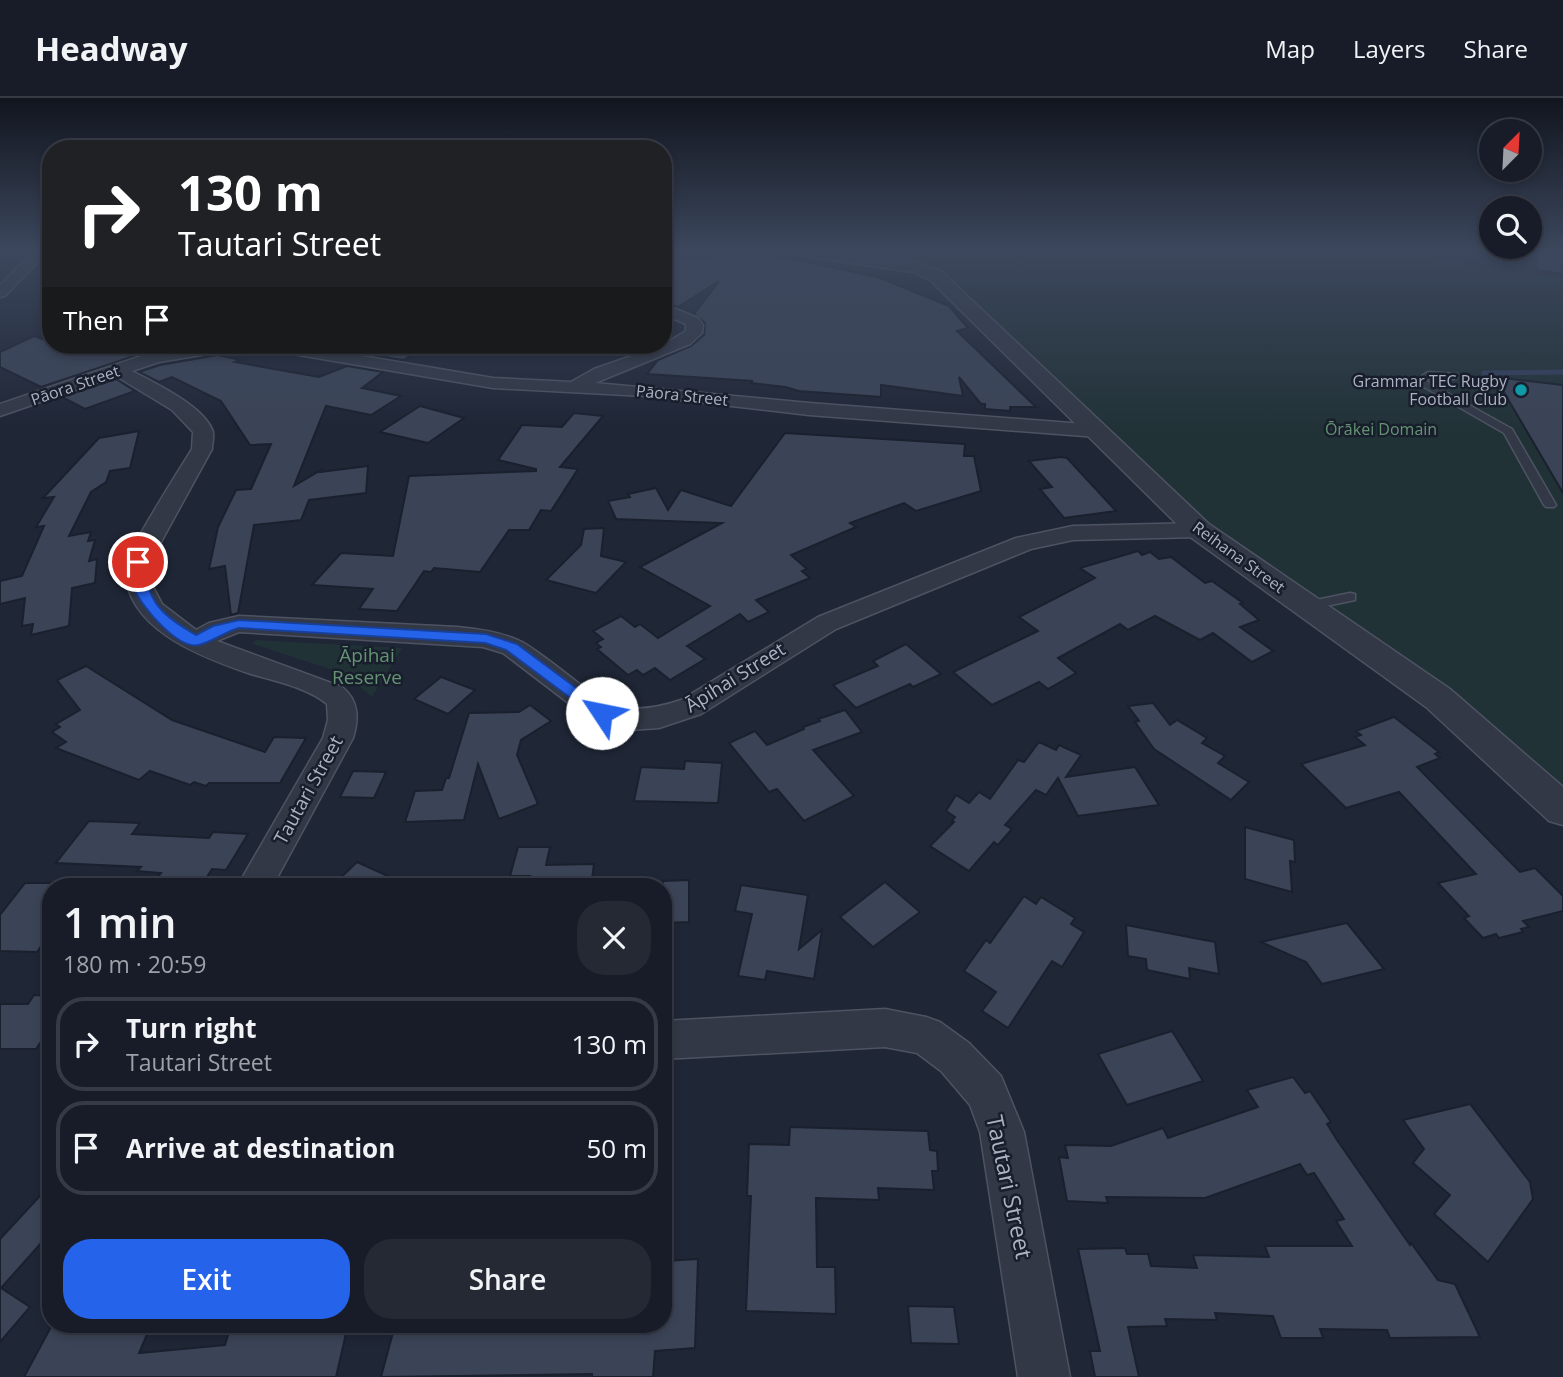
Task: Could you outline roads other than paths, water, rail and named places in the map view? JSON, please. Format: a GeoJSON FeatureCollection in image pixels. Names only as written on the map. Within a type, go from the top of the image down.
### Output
{"type":"FeatureCollection","features":[{"type":"Feature","properties":{"kind":"street","name":"Reihana Street"},"geometry":{"type":"LineString","coordinates":[[970,309],[1199,530],[1438,698],[1563,810]]}},
{"type":"Feature","properties":{"kind":"street"},"geometry":{"type":"LineString","coordinates":[[672,312],[692,321],[694,333],[672,346]]}},
{"type":"Feature","properties":{"kind":"street","name":"Pāora Street"},"geometry":{"type":"LineString","coordinates":[[0,410],[117,370],[176,354]]}},
{"type":"Feature","properties":{"kind":"street","name":"Pāora Street"},"geometry":{"type":"LineString","coordinates":[[323,354],[494,383],[644,391],[809,409],[1097,431]]}},
{"type":"Feature","properties":{"kind":"street"},"geometry":{"type":"LineString","coordinates":[[574,388],[600,373],[650,354]]}},
{"type":"Feature","properties":{"kind":"street","name":"Tautari Street"},"geometry":{"type":"LineString","coordinates":[[117,370],[196,419],[203,432],[202,449],[143,549],[137,574],[139,586],[150,607],[171,627],[196,641],[323,689],[340,701],[342,728],[338,738],[259,878]]}},
{"type":"Feature","properties":{"kind":"street","name":"Āpihai Street"},"geometry":{"type":"LineString","coordinates":[[196,641],[218,629],[239,624],[486,639],[512,647],[602,713],[630,720],[652,719],[691,707],[827,623],[1024,543],[1073,533],[1199,530]]}},
{"type":"Feature","properties":{"kind":"street","name":"Tautari Street"},"geometry":{"type":"LineString","coordinates":[[672,1040],[885,1028],[926,1036],[955,1057],[986,1091],[1002,1132],[1044,1377]]}},
{"type":"Feature","properties":{"kind":"lane"},"geometry":{"type":"LineString","coordinates":[[1454,376],[1428,375],[1420,381],[1508,432],[1550,505]]}},
{"type":"Feature","properties":{"kind":"lane"},"geometry":{"type":"LineString","coordinates":[[1307,606],[1350,597]]}},
{"type":"Feature","properties":{"kind":"waterway"},"geometry":{"type":"LineString","coordinates":[[1484,373],[1563,372]]}},
{"type":"Feature","properties":{"kind":"place","name":"Grammar TEC Rugby Football Club"},"geometry":{"type":"Point","coordinates":[1521,390]}},
{"type":"Feature","properties":{"kind":"park label","name":"Ōrākei Domain"},"geometry":{"type":"Point","coordinates":[1381,429]}},
{"type":"Feature","properties":{"kind":"park label","name":"Āpihai Reserve"},"geometry":{"type":"Point","coordinates":[367,666]}}]}
